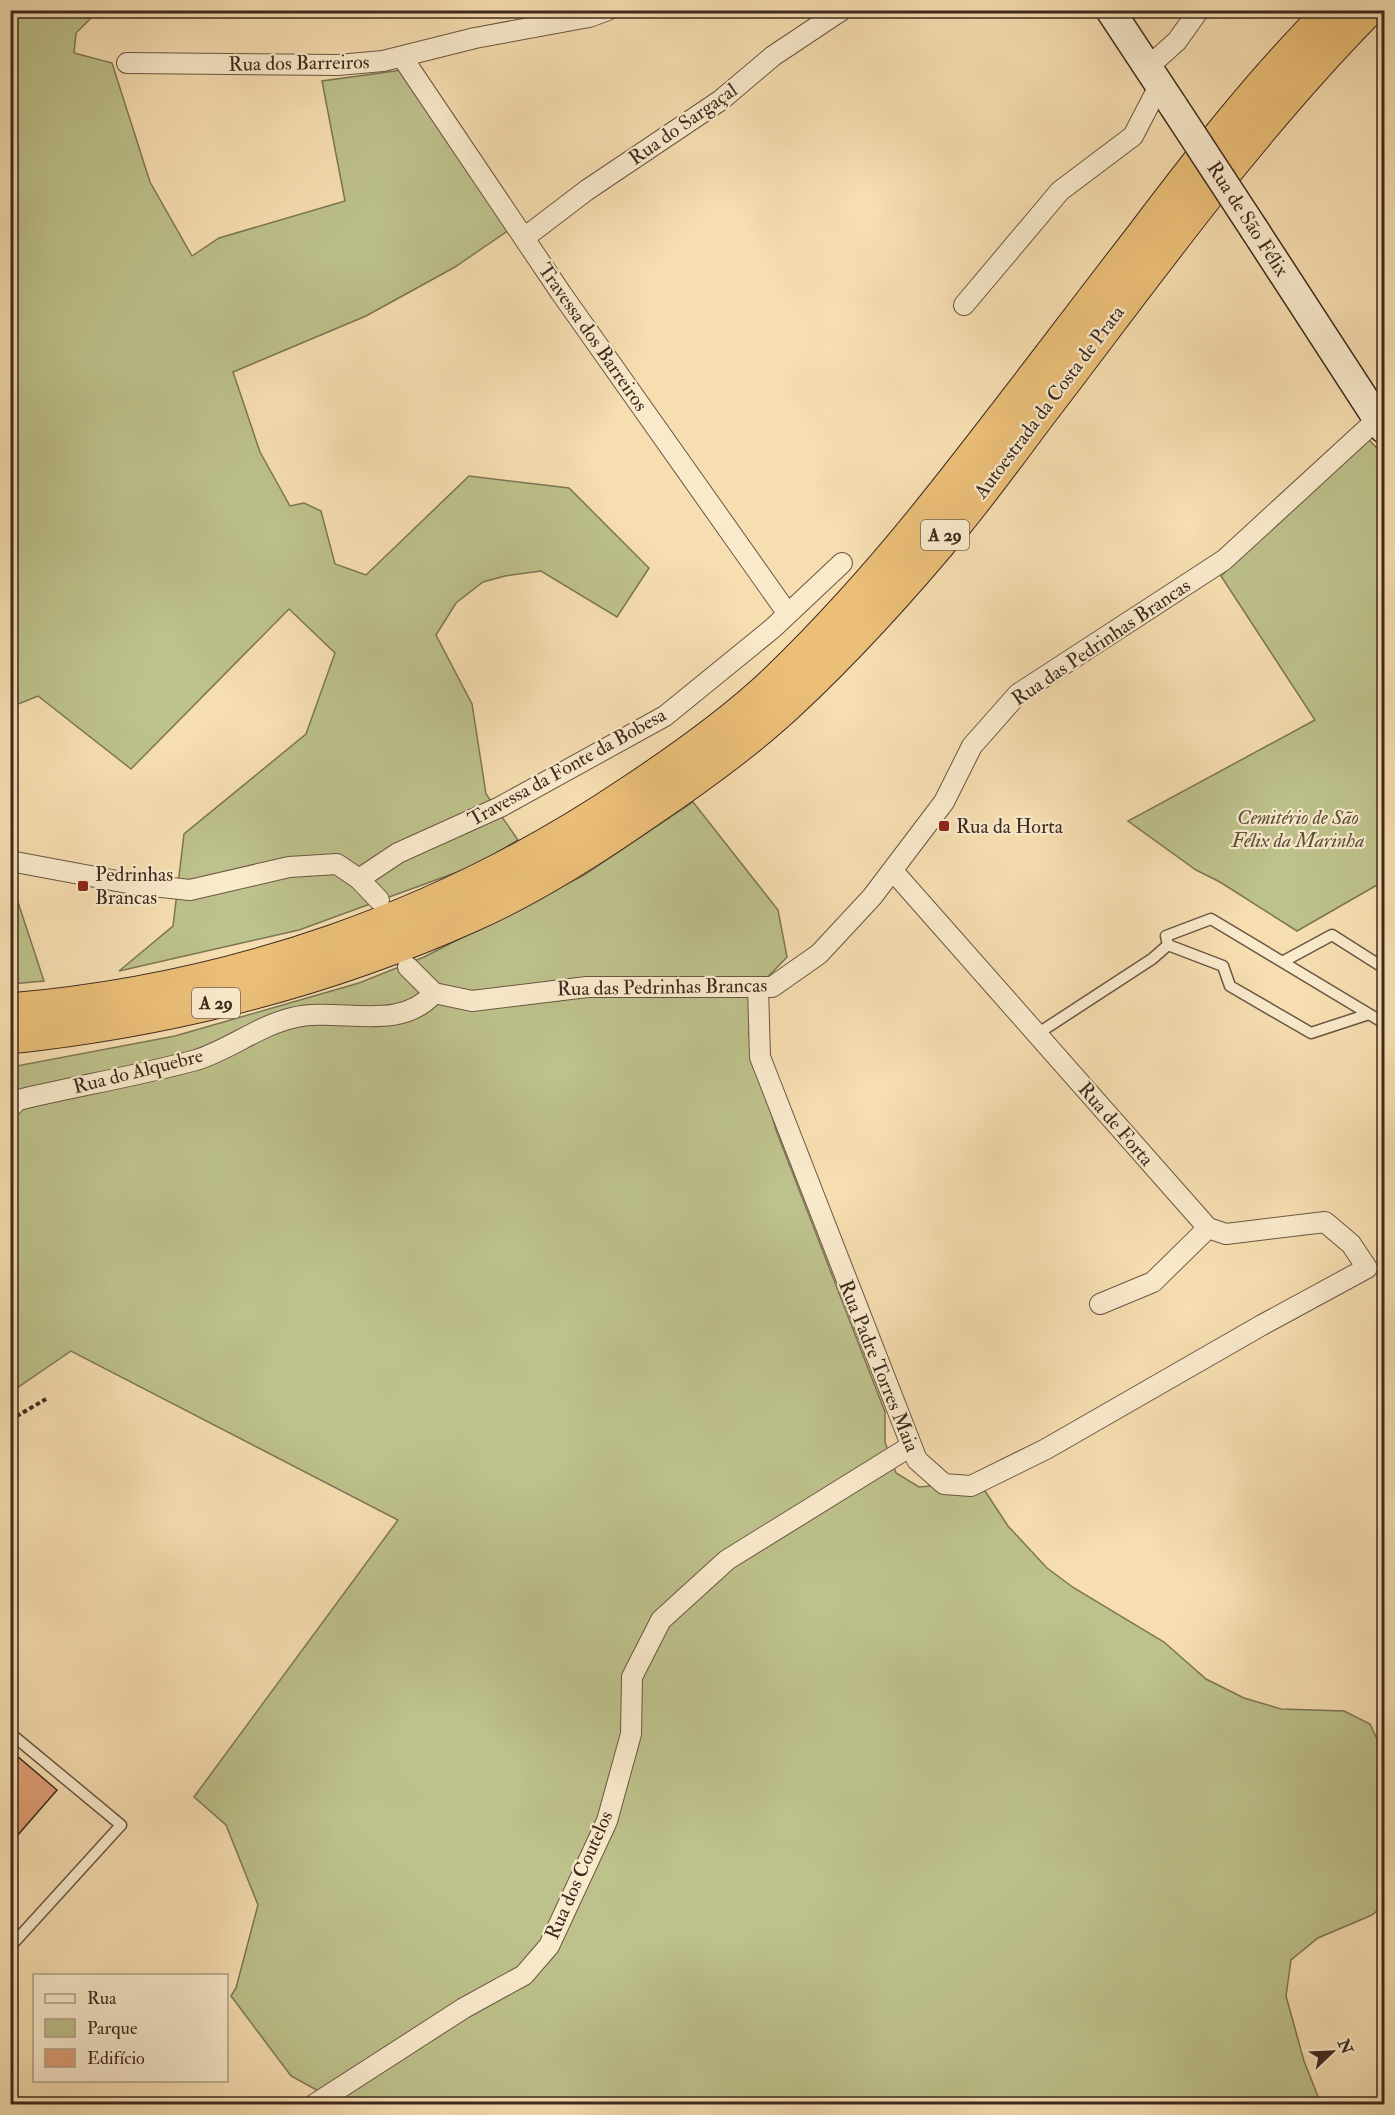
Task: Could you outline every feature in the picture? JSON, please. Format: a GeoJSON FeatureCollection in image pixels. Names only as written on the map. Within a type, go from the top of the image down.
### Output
{"type":"FeatureCollection","features":[{"type":"Feature","properties":{"kind":"highway","name":"Autoestrada da Costa de Prata"},"geometry":{"type":"LineString","coordinates":[[10,1010],[84,1003],[195,982],[332,944],[464,890],[525,859],[592,819],[678,761],[773,684],[851,604],[935,505],[1218,137],[1332,10]]}},
{"type":"Feature","properties":{"kind":"highway","name":"Autoestrada da Costa de Prata"},"geometry":{"type":"LineString","coordinates":[[10,1037],[91,1028],[204,1006],[339,968],[476,914],[602,843],[692,782],[786,705],[864,627],[958,521],[1234,160],[1316,62],[1368,10]]}},
{"type":"Feature","properties":{"kind":"main road","name":"Rua de São Félix"},"geometry":{"type":"LineString","coordinates":[[1110,10],[1382,420]]}},
{"type":"Feature","properties":{"kind":"street","name":"Rua dos Barreiros"},"geometry":{"type":"LineString","coordinates":[[127,63],[338,65],[402,57],[475,38],[579,20],[608,10]]}},
{"type":"Feature","properties":{"kind":"street","name":"Rua do Sargaçal"},"geometry":{"type":"LineString","coordinates":[[524,238],[587,190],[721,100],[773,56],[842,10]]}},
{"type":"Feature","properties":{"kind":"street"},"geometry":{"type":"LineString","coordinates":[[964,305],[1060,191],[1133,136],[1160,87],[1177,40],[1199,10]]}},
{"type":"Feature","properties":{"kind":"street","name":"Travessa dos Barreiros"},"geometry":{"type":"LineString","coordinates":[[402,57],[524,238],[788,614]]}},
{"type":"Feature","properties":{"kind":"street","name":"Rua das Pedrinhas Brancas"},"geometry":{"type":"LineString","coordinates":[[434,993],[472,1001],[547,990],[587,987],[772,987],[819,954],[893,872],[944,802],[972,746],[1018,694],[1224,560],[1382,420]]}},
{"type":"Feature","properties":{"kind":"street","name":"Travessa da Fonte da Bobesa"},"geometry":{"type":"LineString","coordinates":[[359,879],[398,853],[500,807],[665,716],[788,614],[842,563]]}},
{"type":"Feature","properties":{"kind":"street"},"geometry":{"type":"LineString","coordinates":[[10,861],[133,884],[190,890],[289,867],[337,864],[359,879],[379,900]]}},
{"type":"Feature","properties":{"kind":"street","name":"Rua de Forta"},"geometry":{"type":"LineString","coordinates":[[893,872],[1208,1228]]}},
{"type":"Feature","properties":{"kind":"street"},"geometry":{"type":"LineString","coordinates":[[408,967],[434,993]]}},
{"type":"Feature","properties":{"kind":"street","name":"Rua Padre Torres Maia"},"geometry":{"type":"LineString","coordinates":[[758,987],[760,1058],[917,1460],[944,1484],[971,1486],[1046,1449],[1262,1325],[1376,1269]]}},
{"type":"Feature","properties":{"kind":"street","name":"Rua do Alquebre"},"geometry":{"type":"LineString","coordinates":[[10,1108],[18,1100],[198,1059],[291,1018],[335,1013],[375,1018],[423,1006],[434,993]]}},
{"type":"Feature","properties":{"kind":"street"},"geometry":{"type":"LineString","coordinates":[[1100,1304],[1153,1282],[1208,1228],[1226,1234],[1325,1222],[1376,1269]]}},
{"type":"Feature","properties":{"kind":"street","name":"Rua dos Coutelos"},"geometry":{"type":"LineString","coordinates":[[315,2104],[464,2008],[524,1975],[549,1946],[607,1821],[631,1734],[632,1677],[661,1620],[727,1560],[911,1446]]}},
{"type":"Feature","properties":{"kind":"lane"},"geometry":{"type":"LineString","coordinates":[[1168,945],[1166,936],[1211,919],[1384,1023]]}},
{"type":"Feature","properties":{"kind":"lane"},"geometry":{"type":"LineString","coordinates":[[1284,961],[1332,934],[1384,968]]}},
{"type":"Feature","properties":{"kind":"lane"},"geometry":{"type":"LineString","coordinates":[[1037,1034],[1152,959],[1168,945]]}},
{"type":"Feature","properties":{"kind":"lane"},"geometry":{"type":"LineString","coordinates":[[1168,945],[1223,966],[1230,986],[1311,1034],[1369,1014]]}},
{"type":"Feature","properties":{"kind":"lane"},"geometry":{"type":"LineString","coordinates":[[10,1733],[121,1825],[10,1947]]}},
{"type":"Feature","properties":{"kind":"path"},"geometry":{"type":"LineString","coordinates":[[10,1420],[46,1399]]}},
{"type":"Feature","properties":{"kind":"green space"},"geometry":{"type":"Polygon","coordinates":[[[11,11],[98,11],[76,33],[74,53],[112,63],[150,182],[192,256],[219,238],[345,201],[322,81],[402,70],[509,230],[455,267],[366,316],[233,372],[260,452],[290,506],[304,503],[321,511],[335,564],[366,575],[469,476],[569,488],[649,568],[617,617],[541,571],[483,582],[456,603],[436,635],[472,704],[486,794],[518,840],[474,866],[299,930],[119,971],[173,926],[184,834],[306,734],[335,653],[289,609],[131,769],[38,696],[11,707],[11,11]]]}},
{"type":"Feature","properties":{"kind":"green space","name":"Cemitério de São Félix da Marinha"},"geometry":{"type":"Polygon","coordinates":[[[1369,440],[1384,455],[1384,881],[1297,931],[1220,882],[1196,870],[1128,821],[1315,720],[1221,576],[1345,456],[1369,440]]]}},
{"type":"Feature","properties":{"kind":"green space"},"geometry":{"type":"Polygon","coordinates":[[[693,802],[778,910],[787,957],[765,980],[749,1034],[776,1130],[885,1412],[885,1442],[896,1473],[919,1487],[952,1484],[985,1491],[1008,1526],[1047,1568],[1074,1588],[1164,1642],[1206,1679],[1244,1698],[1281,1709],[1344,1711],[1370,1724],[1384,1754],[1384,1905],[1372,1915],[1318,1938],[1291,1960],[1286,1996],[1304,2061],[1321,2104],[342,2104],[291,2076],[231,1996],[236,1988],[258,1905],[226,1825],[194,1797],[398,1520],[71,1351],[11,1392],[11,1067],[175,1036],[359,983],[424,957],[584,875],[693,802]]]}},
{"type":"Feature","properties":{"kind":"green space"},"geometry":{"type":"Polygon","coordinates":[[[11,890],[16,896],[44,981],[11,984],[11,890]]]}},
{"type":"Feature","properties":{"kind":"building"},"geometry":{"type":"Polygon","coordinates":[[[10,1750],[57,1790],[10,1844],[10,1750]]]}},
{"type":"Feature","properties":{"kind":"place","name":"Rua da Horta"},"geometry":{"type":"Point","coordinates":[944,826]}},
{"type":"Feature","properties":{"kind":"place","name":"Pedrinhas Brancas"},"geometry":{"type":"Point","coordinates":[83,886]}}]}
